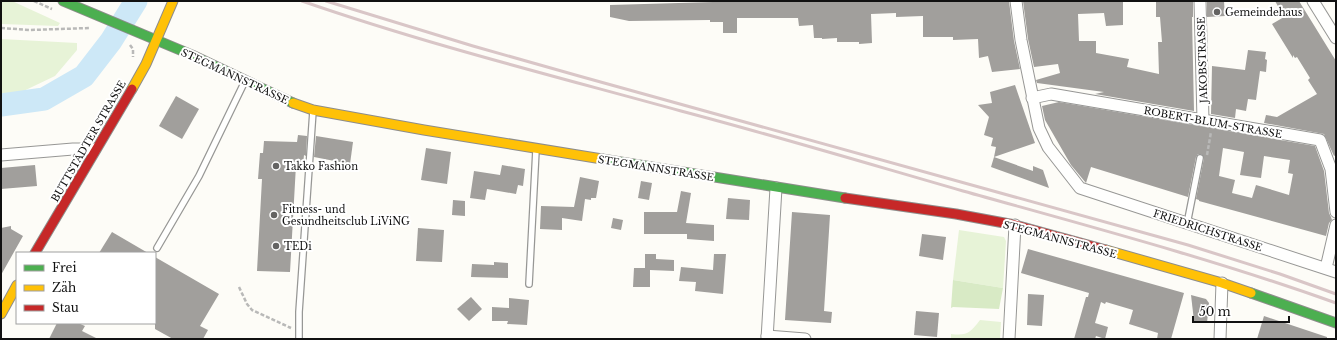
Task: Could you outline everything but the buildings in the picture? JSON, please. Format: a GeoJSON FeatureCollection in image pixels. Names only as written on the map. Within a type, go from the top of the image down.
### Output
{"type":"FeatureCollection","features":[{"type":"Feature","properties":{"kind":"main road","name":"STEGMANNSTRASSE"},"geometry":{"type":"LineString","coordinates":[[63,1],[192,55],[293,103],[313,110],[424,130],[776,188],[956,214],[1015,225],[1222,283],[1336,323]]}},
{"type":"Feature","properties":{"kind":"main road","name":"BUTTSTÄDTER STRASSE"},"geometry":{"type":"LineString","coordinates":[[39,252],[95,149],[138,77],[157,40],[173,1]]}},
{"type":"Feature","properties":{"kind":"main road"},"geometry":{"type":"LineString","coordinates":[[1,314],[16,287]]}},
{"type":"Feature","properties":{"kind":"street"},"geometry":{"type":"LineString","coordinates":[[1016,1],[1021,40],[1032,98]]}},
{"type":"Feature","properties":{"kind":"street","name":"JAKOBSTRASSE"},"geometry":{"type":"LineString","coordinates":[[1200,1],[1208,121]]}},
{"type":"Feature","properties":{"kind":"street"},"geometry":{"type":"LineString","coordinates":[[1313,1],[1336,38]]}},
{"type":"Feature","properties":{"kind":"street","name":"ROBERT-BLUM-STRASSE"},"geometry":{"type":"LineString","coordinates":[[1032,98],[1051,94],[1320,140],[1331,169],[1336,212]]}},
{"type":"Feature","properties":{"kind":"street","name":"FRIEDRICHSTRASSE"},"geometry":{"type":"LineString","coordinates":[[1032,98],[1039,128],[1048,147],[1080,188],[1331,270]]}},
{"type":"Feature","properties":{"kind":"street"},"geometry":{"type":"LineString","coordinates":[[1,155],[73,149],[95,149]]}},
{"type":"Feature","properties":{"kind":"street"},"geometry":{"type":"LineString","coordinates":[[776,188],[767,338],[805,339]]}},
{"type":"Feature","properties":{"kind":"street"},"geometry":{"type":"LineString","coordinates":[[1009,339],[1015,225]]}},
{"type":"Feature","properties":{"kind":"street"},"geometry":{"type":"LineString","coordinates":[[1331,270],[1336,225]]}},
{"type":"Feature","properties":{"kind":"street"},"geometry":{"type":"LineString","coordinates":[[1220,339],[1222,283]]}},
{"type":"Feature","properties":{"kind":"lane"},"geometry":{"type":"LineString","coordinates":[[158,248],[199,176],[246,80]]}},
{"type":"Feature","properties":{"kind":"lane"},"geometry":{"type":"LineString","coordinates":[[299,339],[300,297],[313,110]]}},
{"type":"Feature","properties":{"kind":"lane"},"geometry":{"type":"LineString","coordinates":[[529,284],[536,148]]}},
{"type":"Feature","properties":{"kind":"lane"},"geometry":{"type":"LineString","coordinates":[[1187,224],[1200,158]]}},
{"type":"Feature","properties":{"kind":"path"},"geometry":{"type":"LineString","coordinates":[[1,28],[30,30],[93,28]]}},
{"type":"Feature","properties":{"kind":"path"},"geometry":{"type":"LineString","coordinates":[[1200,158],[1201,155],[1207,155],[1208,121]]}},
{"type":"Feature","properties":{"kind":"path"},"geometry":{"type":"LineString","coordinates":[[239,287],[246,304],[252,310],[299,331]]}},
{"type":"Feature","properties":{"kind":"green space"},"geometry":{"type":"Polygon","coordinates":[[[1,1],[12,1],[60,23],[58,26],[1,24],[1,1]]]}},
{"type":"Feature","properties":{"kind":"green space"},"geometry":{"type":"Polygon","coordinates":[[[1,39],[77,43],[77,50],[55,76],[11,97],[1,98],[1,39]]]}},
{"type":"Feature","properties":{"kind":"green space"},"geometry":{"type":"Polygon","coordinates":[[[959,230],[1004,237],[1006,241],[1003,288],[953,280],[959,230]]]}},
{"type":"Feature","properties":{"kind":"green space"},"geometry":{"type":"Polygon","coordinates":[[[953,280],[1003,288],[999,309],[951,308],[953,280]]]}},
{"type":"Feature","properties":{"kind":"green space"},"geometry":{"type":"Polygon","coordinates":[[[980,320],[1001,322],[1000,339],[951,339],[951,334],[968,333],[980,320]]]}},
{"type":"Feature","properties":{"kind":"waterway"},"geometry":{"type":"LineString","coordinates":[[1,105],[44,99],[84,76],[111,41],[136,1]]}},
{"type":"Feature","properties":{"kind":"railway"},"geometry":{"type":"LineString","coordinates":[[302,1],[349,17],[443,45],[752,130],[1150,244],[1243,272],[1336,303]]}},
{"type":"Feature","properties":{"kind":"railway"},"geometry":{"type":"LineString","coordinates":[[326,1],[473,46],[1188,245],[1280,274],[1336,294]]}},
{"type":"Feature","properties":{"kind":"traffic: fast"},"geometry":{"type":"LineString","coordinates":[[63,1],[192,55],[293,103]]}},
{"type":"Feature","properties":{"kind":"traffic: fast"},"geometry":{"type":"LineString","coordinates":[[602,159],[845,198]]}},
{"type":"Feature","properties":{"kind":"traffic: fast"},"geometry":{"type":"LineString","coordinates":[[1251,293],[1336,323]]}},
{"type":"Feature","properties":{"kind":"traffic: slow"},"geometry":{"type":"LineString","coordinates":[[132,89],[146,64],[173,1]]}},
{"type":"Feature","properties":{"kind":"traffic: slow"},"geometry":{"type":"LineString","coordinates":[[293,103],[313,110],[602,159]]}},
{"type":"Feature","properties":{"kind":"traffic: slow"},"geometry":{"type":"LineString","coordinates":[[1106,250],[1222,283],[1251,293]]}},
{"type":"Feature","properties":{"kind":"traffic: slow"},"geometry":{"type":"LineString","coordinates":[[1,314],[16,287]]}},
{"type":"Feature","properties":{"kind":"traffic: jam"},"geometry":{"type":"LineString","coordinates":[[36,252],[132,89]]}},
{"type":"Feature","properties":{"kind":"traffic: jam"},"geometry":{"type":"LineString","coordinates":[[845,198],[956,214],[1015,225],[1106,250]]}},
{"type":"Feature","properties":{"kind":"place","name":"Gemeindehaus"},"geometry":{"type":"Point","coordinates":[1217,12]}},
{"type":"Feature","properties":{"kind":"place","name":"Takko Fashion"},"geometry":{"type":"Point","coordinates":[276,166]}},
{"type":"Feature","properties":{"kind":"place","name":"Fitness- und Gesundheitsclub LiViNG"},"geometry":{"type":"Point","coordinates":[274,215]}},
{"type":"Feature","properties":{"kind":"place","name":"TEDi"},"geometry":{"type":"Point","coordinates":[276,246]}}]}
